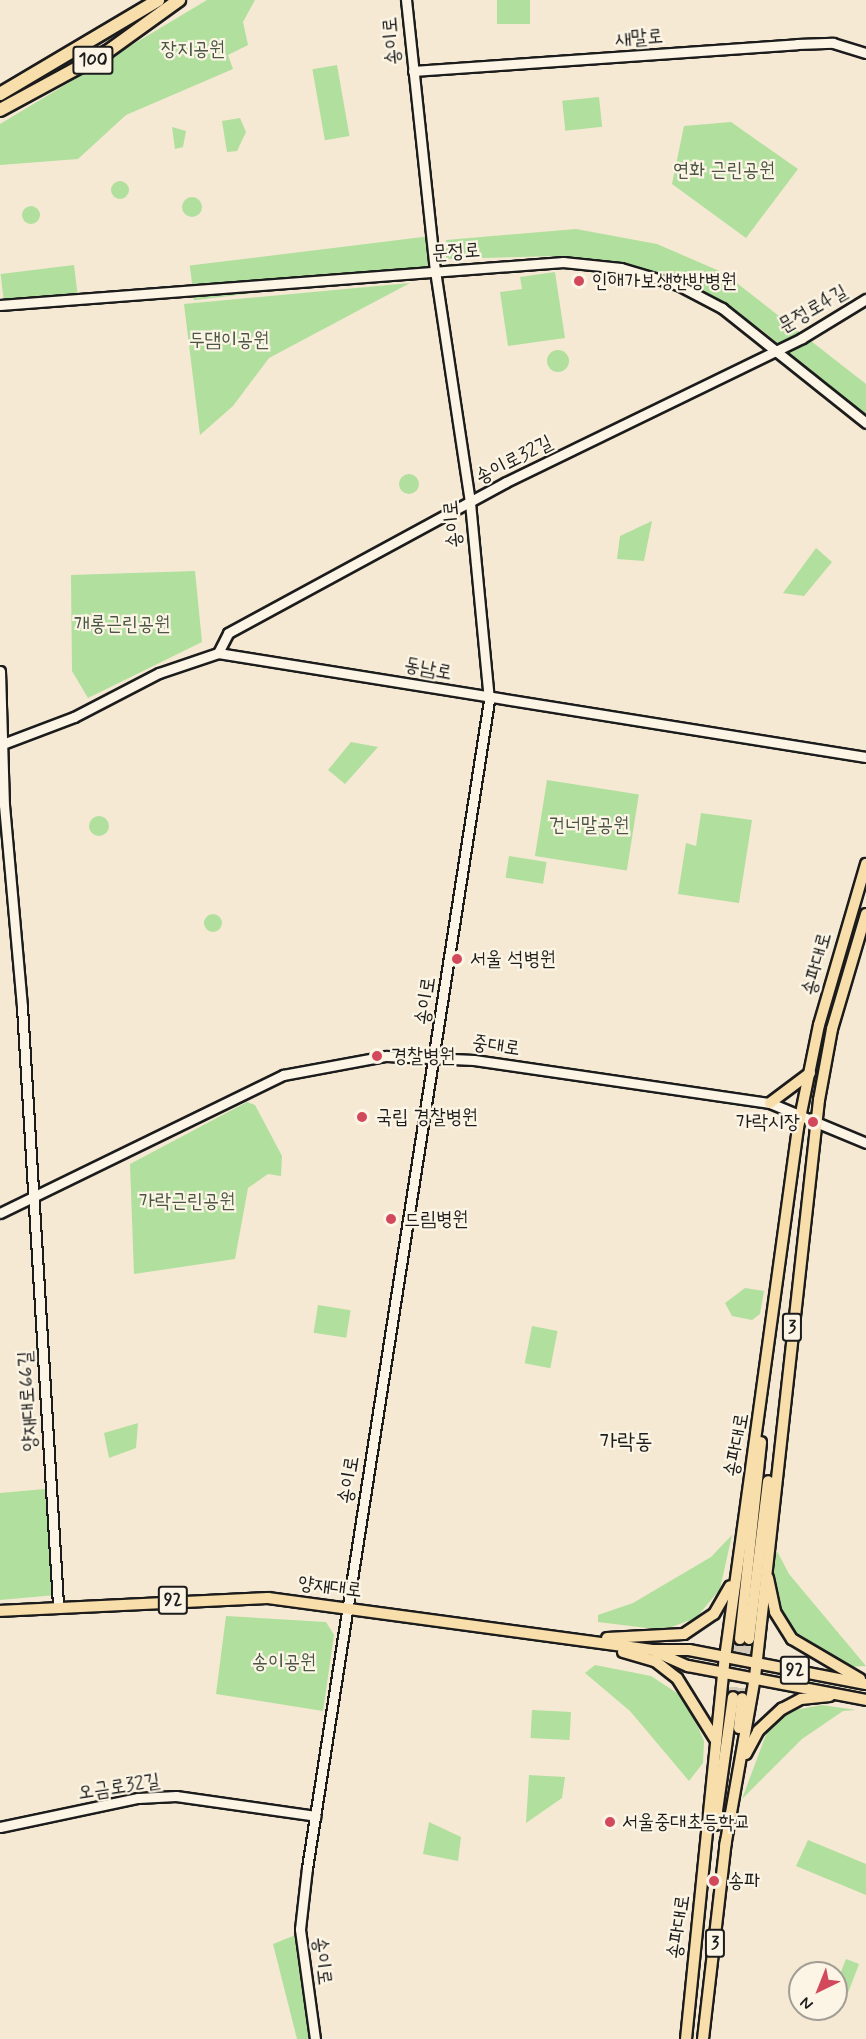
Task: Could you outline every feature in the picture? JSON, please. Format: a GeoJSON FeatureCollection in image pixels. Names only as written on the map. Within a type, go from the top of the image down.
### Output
{"type":"FeatureCollection","features":[{"type":"Feature","properties":{"kind":"highway","name":"100"},"geometry":{"type":"LineString","coordinates":[[0,94],[158,0]]}},
{"type":"Feature","properties":{"kind":"highway","name":"100"},"geometry":{"type":"LineString","coordinates":[[0,110],[107,52],[179,0]]}},
{"type":"Feature","properties":{"kind":"main road","name":"송파대로"},"geometry":{"type":"LineString","coordinates":[[686,2039],[706,1865],[715,1739],[723,1672],[801,1116],[810,1073],[866,864]]}},
{"type":"Feature","properties":{"kind":"main road","name":"송파대로"},"geometry":{"type":"LineString","coordinates":[[778,1454],[817,1124],[832,1029],[866,914]]}},
{"type":"Feature","properties":{"kind":"main road"},"geometry":{"type":"LineString","coordinates":[[771,1103],[810,1073]]}},
{"type":"Feature","properties":{"kind":"main road","name":"3"},"geometry":{"type":"LineString","coordinates":[[749,1640],[760,1421]]}},
{"type":"Feature","properties":{"kind":"main road"},"geometry":{"type":"LineString","coordinates":[[725,1847],[740,1773],[742,1697],[755,1677],[755,1664],[749,1640],[766,1560],[778,1454]]}},
{"type":"Feature","properties":{"kind":"main road","name":"3"},"geometry":{"type":"LineString","coordinates":[[749,1640],[769,1473],[778,1454]]}},
{"type":"Feature","properties":{"kind":"main road"},"geometry":{"type":"LineString","coordinates":[[574,1638],[684,1634],[714,1614],[727,1596],[739,1558]]}},
{"type":"Feature","properties":{"kind":"main road"},"geometry":{"type":"LineString","coordinates":[[766,1560],[782,1628],[804,1650],[866,1683]]}},
{"type":"Feature","properties":{"kind":"main road","name":"양재대로"},"geometry":{"type":"LineString","coordinates":[[0,1611],[58,1604],[268,1598],[346,1606],[652,1650],[688,1650],[866,1683]]}},
{"type":"Feature","properties":{"kind":"main road"},"geometry":{"type":"LineString","coordinates":[[729,1636],[749,1640]]}},
{"type":"Feature","properties":{"kind":"main road"},"geometry":{"type":"LineString","coordinates":[[574,1638],[655,1660],[691,1693],[715,1739]]}},
{"type":"Feature","properties":{"kind":"main road","name":"양재대로"},"geometry":{"type":"LineString","coordinates":[[652,1650],[688,1666],[865,1699]]}},
{"type":"Feature","properties":{"kind":"main road"},"geometry":{"type":"LineString","coordinates":[[722,1690],[742,1697]]}},
{"type":"Feature","properties":{"kind":"main road"},"geometry":{"type":"LineString","coordinates":[[740,1773],[758,1731],[791,1703],[820,1696],[865,1699]]}},
{"type":"Feature","properties":{"kind":"main road","name":"3"},"geometry":{"type":"LineString","coordinates":[[725,1847],[742,1697]]}},
{"type":"Feature","properties":{"kind":"main road","name":"3"},"geometry":{"type":"LineString","coordinates":[[706,1865],[742,1697]]}},
{"type":"Feature","properties":{"kind":"main road","name":"송파대로"},"geometry":{"type":"LineString","coordinates":[[703,2039],[725,1847]]}},
{"type":"Feature","properties":{"kind":"street","name":"송이로"},"geometry":{"type":"LineString","coordinates":[[315,2039],[300,1929],[346,1606],[436,1057],[489,700],[470,502],[435,271],[406,0]]}},
{"type":"Feature","properties":{"kind":"street","name":"새말로"},"geometry":{"type":"LineString","coordinates":[[413,71],[797,44],[833,43],[866,53]]}},
{"type":"Feature","properties":{"kind":"street","name":"문정로"},"geometry":{"type":"LineString","coordinates":[[0,305],[563,262],[621,268],[707,299],[777,350],[866,423]]}},
{"type":"Feature","properties":{"kind":"street","name":"문정로4길"},"geometry":{"type":"LineString","coordinates":[[777,350],[866,298]]}},
{"type":"Feature","properties":{"kind":"street","name":"송이로32길"},"geometry":{"type":"LineString","coordinates":[[218,653],[228,633],[470,502],[777,350]]}},
{"type":"Feature","properties":{"kind":"street","name":"동남로"},"geometry":{"type":"LineString","coordinates":[[1,745],[75,717],[159,673],[218,653],[489,700],[866,757]]}},
{"type":"Feature","properties":{"kind":"street","name":"양재대로66길"},"geometry":{"type":"LineString","coordinates":[[0,671],[1,745],[33,1197],[58,1604]]}},
{"type":"Feature","properties":{"kind":"street","name":"중대로"},"geometry":{"type":"LineString","coordinates":[[0,1213],[283,1075],[375,1057],[436,1057],[771,1103],[866,1143]]}},
{"type":"Feature","properties":{"kind":"street","name":"오금로32길"},"geometry":{"type":"LineString","coordinates":[[0,1827],[138,1798],[176,1796],[316,1816]]}},
{"type":"Feature","properties":{"kind":"green space","name":"장지공원"},"geometry":{"type":"Polygon","coordinates":[[[207,0],[255,0],[243,22],[248,45],[228,55],[233,69],[126,115],[78,159],[0,165],[0,124],[207,0]]]}},
{"type":"Feature","properties":{"kind":"green space"},"geometry":{"type":"Polygon","coordinates":[[[497,0],[530,0],[530,24],[497,24],[497,0]]]}},
{"type":"Feature","properties":{"kind":"green space"},"geometry":{"type":"Polygon","coordinates":[[[337,65],[350,136],[325,140],[312,69],[337,65]]]}},
{"type":"Feature","properties":{"kind":"green space"},"geometry":{"type":"Polygon","coordinates":[[[599,97],[602,127],[565,131],[562,101],[599,97]]]}},
{"type":"Feature","properties":{"kind":"green space"},"geometry":{"type":"Polygon","coordinates":[[[240,118],[246,132],[237,151],[227,152],[222,121],[240,118]]]}},
{"type":"Feature","properties":{"kind":"green space","name":"연화 근린공원"},"geometry":{"type":"Polygon","coordinates":[[[731,122],[798,169],[746,238],[672,184],[684,126],[731,122]]]}},
{"type":"Feature","properties":{"kind":"green space"},"geometry":{"type":"Polygon","coordinates":[[[172,127],[186,131],[183,147],[175,149],[172,127]]]}},
{"type":"Feature","properties":{"kind":"green space"},"geometry":{"type":"Polygon","coordinates":[[[120,181],[126,184],[129,190],[126,196],[120,199],[114,196],[111,190],[114,184],[120,181]]]}},
{"type":"Feature","properties":{"kind":"green space"},"geometry":{"type":"Polygon","coordinates":[[[192,197],[199,200],[202,207],[199,214],[192,217],[185,214],[182,207],[185,200],[192,197]]]}},
{"type":"Feature","properties":{"kind":"green space"},"geometry":{"type":"Polygon","coordinates":[[[31,206],[37,209],[40,215],[37,221],[31,224],[25,221],[22,215],[25,209],[31,206]]]}},
{"type":"Feature","properties":{"kind":"green space"},"geometry":{"type":"Polygon","coordinates":[[[576,229],[657,244],[724,273],[866,384],[866,417],[762,330],[680,281],[559,256],[446,259],[446,240],[576,229]]]}},
{"type":"Feature","properties":{"kind":"green space"},"geometry":{"type":"Polygon","coordinates":[[[431,236],[435,271],[194,300],[190,266],[431,236]]]}},
{"type":"Feature","properties":{"kind":"green space"},"geometry":{"type":"Polygon","coordinates":[[[74,265],[78,297],[4,306],[1,274],[74,265]]]}},
{"type":"Feature","properties":{"kind":"green space"},"geometry":{"type":"Polygon","coordinates":[[[555,272],[565,338],[508,346],[500,292],[522,289],[520,277],[555,272]]]}},
{"type":"Feature","properties":{"kind":"green space","name":"두댐이공원"},"geometry":{"type":"Polygon","coordinates":[[[410,283],[269,358],[233,406],[200,435],[184,304],[410,283]]]}},
{"type":"Feature","properties":{"kind":"green space"},"geometry":{"type":"Polygon","coordinates":[[[558,350],[566,353],[569,361],[566,369],[558,372],[550,369],[547,361],[550,353],[558,350]]]}},
{"type":"Feature","properties":{"kind":"green space"},"geometry":{"type":"Polygon","coordinates":[[[405,474],[413,474],[419,480],[419,488],[413,494],[405,494],[399,488],[399,480],[405,474]]]}},
{"type":"Feature","properties":{"kind":"green space"},"geometry":{"type":"Polygon","coordinates":[[[652,521],[644,561],[617,559],[620,536],[652,521]]]}},
{"type":"Feature","properties":{"kind":"green space"},"geometry":{"type":"Polygon","coordinates":[[[816,548],[832,562],[804,596],[783,593],[816,548]]]}},
{"type":"Feature","properties":{"kind":"green space","name":"개롱근린공원"},"geometry":{"type":"Polygon","coordinates":[[[195,571],[202,642],[88,698],[72,671],[71,575],[195,571]]]}},
{"type":"Feature","properties":{"kind":"green space"},"geometry":{"type":"Polygon","coordinates":[[[351,742],[378,747],[345,784],[328,770],[351,742]]]}},
{"type":"Feature","properties":{"kind":"green space","name":"건너말공원"},"geometry":{"type":"Polygon","coordinates":[[[547,780],[639,795],[627,871],[535,856],[547,780]]]}},
{"type":"Feature","properties":{"kind":"green space"},"geometry":{"type":"Polygon","coordinates":[[[701,813],[752,820],[739,903],[678,894],[686,843],[696,846],[701,813]]]}},
{"type":"Feature","properties":{"kind":"green space"},"geometry":{"type":"Polygon","coordinates":[[[99,816],[106,819],[109,826],[106,833],[99,836],[92,833],[89,826],[92,819],[99,816]]]}},
{"type":"Feature","properties":{"kind":"green space"},"geometry":{"type":"Polygon","coordinates":[[[509,856],[547,862],[543,884],[506,878],[509,856]]]}},
{"type":"Feature","properties":{"kind":"green space"},"geometry":{"type":"Polygon","coordinates":[[[213,914],[219,917],[222,923],[219,929],[213,932],[207,929],[204,923],[207,917],[213,914]]]}},
{"type":"Feature","properties":{"kind":"green space","name":"가락근린공원"},"geometry":{"type":"Polygon","coordinates":[[[247,1102],[255,1105],[282,1156],[281,1176],[268,1174],[248,1188],[235,1259],[134,1274],[130,1164],[247,1102]]]}},
{"type":"Feature","properties":{"kind":"green space"},"geometry":{"type":"Polygon","coordinates":[[[745,1288],[764,1291],[760,1314],[752,1320],[732,1316],[725,1303],[745,1288]]]}},
{"type":"Feature","properties":{"kind":"green space"},"geometry":{"type":"Polygon","coordinates":[[[318,1305],[351,1310],[346,1338],[314,1333],[318,1305]]]}},
{"type":"Feature","properties":{"kind":"green space"},"geometry":{"type":"Polygon","coordinates":[[[532,1326],[558,1331],[550,1368],[525,1363],[532,1326]]]}},
{"type":"Feature","properties":{"kind":"green space"},"geometry":{"type":"Polygon","coordinates":[[[138,1423],[136,1448],[109,1458],[104,1433],[138,1423]]]}},
{"type":"Feature","properties":{"kind":"green space"},"geometry":{"type":"Polygon","coordinates":[[[45,1489],[56,1595],[0,1600],[0,1493],[45,1489]]]}},
{"type":"Feature","properties":{"kind":"green space"},"geometry":{"type":"Polygon","coordinates":[[[732,1535],[720,1589],[696,1618],[663,1630],[598,1622],[598,1615],[633,1603],[711,1557],[732,1535]]]}},
{"type":"Feature","properties":{"kind":"green space"},"geometry":{"type":"Polygon","coordinates":[[[777,1551],[789,1574],[866,1666],[848,1667],[801,1644],[777,1612],[771,1565],[777,1551]]]}},
{"type":"Feature","properties":{"kind":"green space","name":"송이공원"},"geometry":{"type":"Polygon","coordinates":[[[226,1616],[326,1622],[334,1635],[323,1711],[216,1694],[226,1616]]]}},
{"type":"Feature","properties":{"kind":"green space"},"geometry":{"type":"Polygon","coordinates":[[[595,1665],[651,1676],[686,1699],[704,1741],[703,1763],[689,1781],[630,1711],[585,1673],[595,1665]]]}},
{"type":"Feature","properties":{"kind":"green space"},"geometry":{"type":"Polygon","coordinates":[[[822,1705],[856,1710],[843,1711],[802,1739],[742,1799],[767,1732],[789,1711],[822,1705]]]}},
{"type":"Feature","properties":{"kind":"green space"},"geometry":{"type":"Polygon","coordinates":[[[532,1710],[571,1712],[569,1740],[531,1738],[532,1710]]]}},
{"type":"Feature","properties":{"kind":"green space"},"geometry":{"type":"Polygon","coordinates":[[[529,1775],[565,1777],[562,1798],[526,1823],[529,1775]]]}},
{"type":"Feature","properties":{"kind":"green space"},"geometry":{"type":"Polygon","coordinates":[[[429,1822],[461,1837],[458,1861],[423,1854],[429,1822]]]}},
{"type":"Feature","properties":{"kind":"green space"},"geometry":{"type":"Polygon","coordinates":[[[808,1840],[866,1864],[866,1895],[796,1866],[808,1840]]]}},
{"type":"Feature","properties":{"kind":"green space"},"geometry":{"type":"Polygon","coordinates":[[[298,1934],[312,2039],[297,2039],[273,1944],[298,1934]]]}},
{"type":"Feature","properties":{"kind":"green space"},"geometry":{"type":"Polygon","coordinates":[[[846,1959],[859,1964],[848,1993],[848,1961],[845,1961],[846,1959]]]}},
{"type":"Feature","properties":{"kind":"tunnel"},"geometry":{"type":"LineString","coordinates":[[733,1697],[740,1639]]}},
{"type":"Feature","properties":{"kind":"tunnel"},"geometry":{"type":"LineString","coordinates":[[742,1698],[749,1639]]}},
{"type":"Feature","properties":{"kind":"place","name":"인애가보생한방병원"},"geometry":{"type":"Point","coordinates":[579,281]}},
{"type":"Feature","properties":{"kind":"place","name":"서울 석병원"},"geometry":{"type":"Point","coordinates":[457,959]}},
{"type":"Feature","properties":{"kind":"place","name":"경찰병원"},"geometry":{"type":"Point","coordinates":[377,1056]}},
{"type":"Feature","properties":{"kind":"place","name":"국립 경찰병원"},"geometry":{"type":"Point","coordinates":[362,1117]}},
{"type":"Feature","properties":{"kind":"place","name":"가락시장"},"geometry":{"type":"Point","coordinates":[813,1122]}},
{"type":"Feature","properties":{"kind":"place","name":"드림병원"},"geometry":{"type":"Point","coordinates":[391,1219]}},
{"type":"Feature","properties":{"kind":"place","name":"서울중대초등학교"},"geometry":{"type":"Point","coordinates":[610,1822]}},
{"type":"Feature","properties":{"kind":"place","name":"송파"},"geometry":{"type":"Point","coordinates":[714,1881]}},
{"type":"Feature","properties":{"kind":"district","name":"가락동"},"geometry":{"type":"Point","coordinates":[626,1443]}}]}
